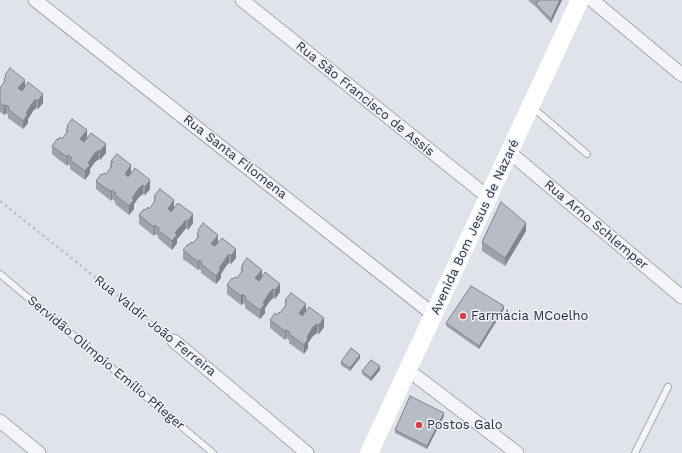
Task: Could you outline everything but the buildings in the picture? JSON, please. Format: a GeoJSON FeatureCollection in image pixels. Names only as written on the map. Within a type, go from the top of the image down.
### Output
{"type":"FeatureCollection","features":[{"type":"Feature","properties":{"kind":"main road","name":"Avenida Bom Jesus de Nazaré"},"geometry":{"type":"LineString","coordinates":[[369,453],[580,0]]}},
{"type":"Feature","properties":{"kind":"street","name":"Rua Santa Filomena"},"geometry":{"type":"LineString","coordinates":[[35,0],[434,315]]}},
{"type":"Feature","properties":{"kind":"street","name":"Rua São Francisco de Assis"},"geometry":{"type":"LineString","coordinates":[[242,0],[488,197]]}},
{"type":"Feature","properties":{"kind":"street"},"geometry":{"type":"LineString","coordinates":[[592,0],[682,75]]}},
{"type":"Feature","properties":{"kind":"street","name":"Rua Arno Schlemper"},"geometry":{"type":"LineString","coordinates":[[509,152],[682,297]]}},
{"type":"Feature","properties":{"kind":"street","name":"Rua Valdir João Ferreira"},"geometry":{"type":"LineString","coordinates":[[174,341],[307,453]]}},
{"type":"Feature","properties":{"kind":"street"},"geometry":{"type":"LineString","coordinates":[[408,370],[516,453]]}},
{"type":"Feature","properties":{"kind":"street"},"geometry":{"type":"LineString","coordinates":[[0,421],[39,453]]}},
{"type":"Feature","properties":{"kind":"lane"},"geometry":{"type":"LineString","coordinates":[[530,106],[587,154]]}},
{"type":"Feature","properties":{"kind":"lane","name":"Servidão Olímpio Emílio Pfleger"},"geometry":{"type":"LineString","coordinates":[[0,274],[213,453]]}},
{"type":"Feature","properties":{"kind":"lane"},"geometry":{"type":"LineString","coordinates":[[635,453],[668,388]]}},
{"type":"Feature","properties":{"kind":"path","name":"Rua Valdir João Ferreira"},"geometry":{"type":"LineString","coordinates":[[0,201],[174,341]]}},
{"type":"Feature","properties":{"kind":"place","name":"Farmácia MCoelho"},"geometry":{"type":"Point","coordinates":[463,316]}},
{"type":"Feature","properties":{"kind":"place","name":"Postos Galo"},"geometry":{"type":"Point","coordinates":[419,425]}}]}
